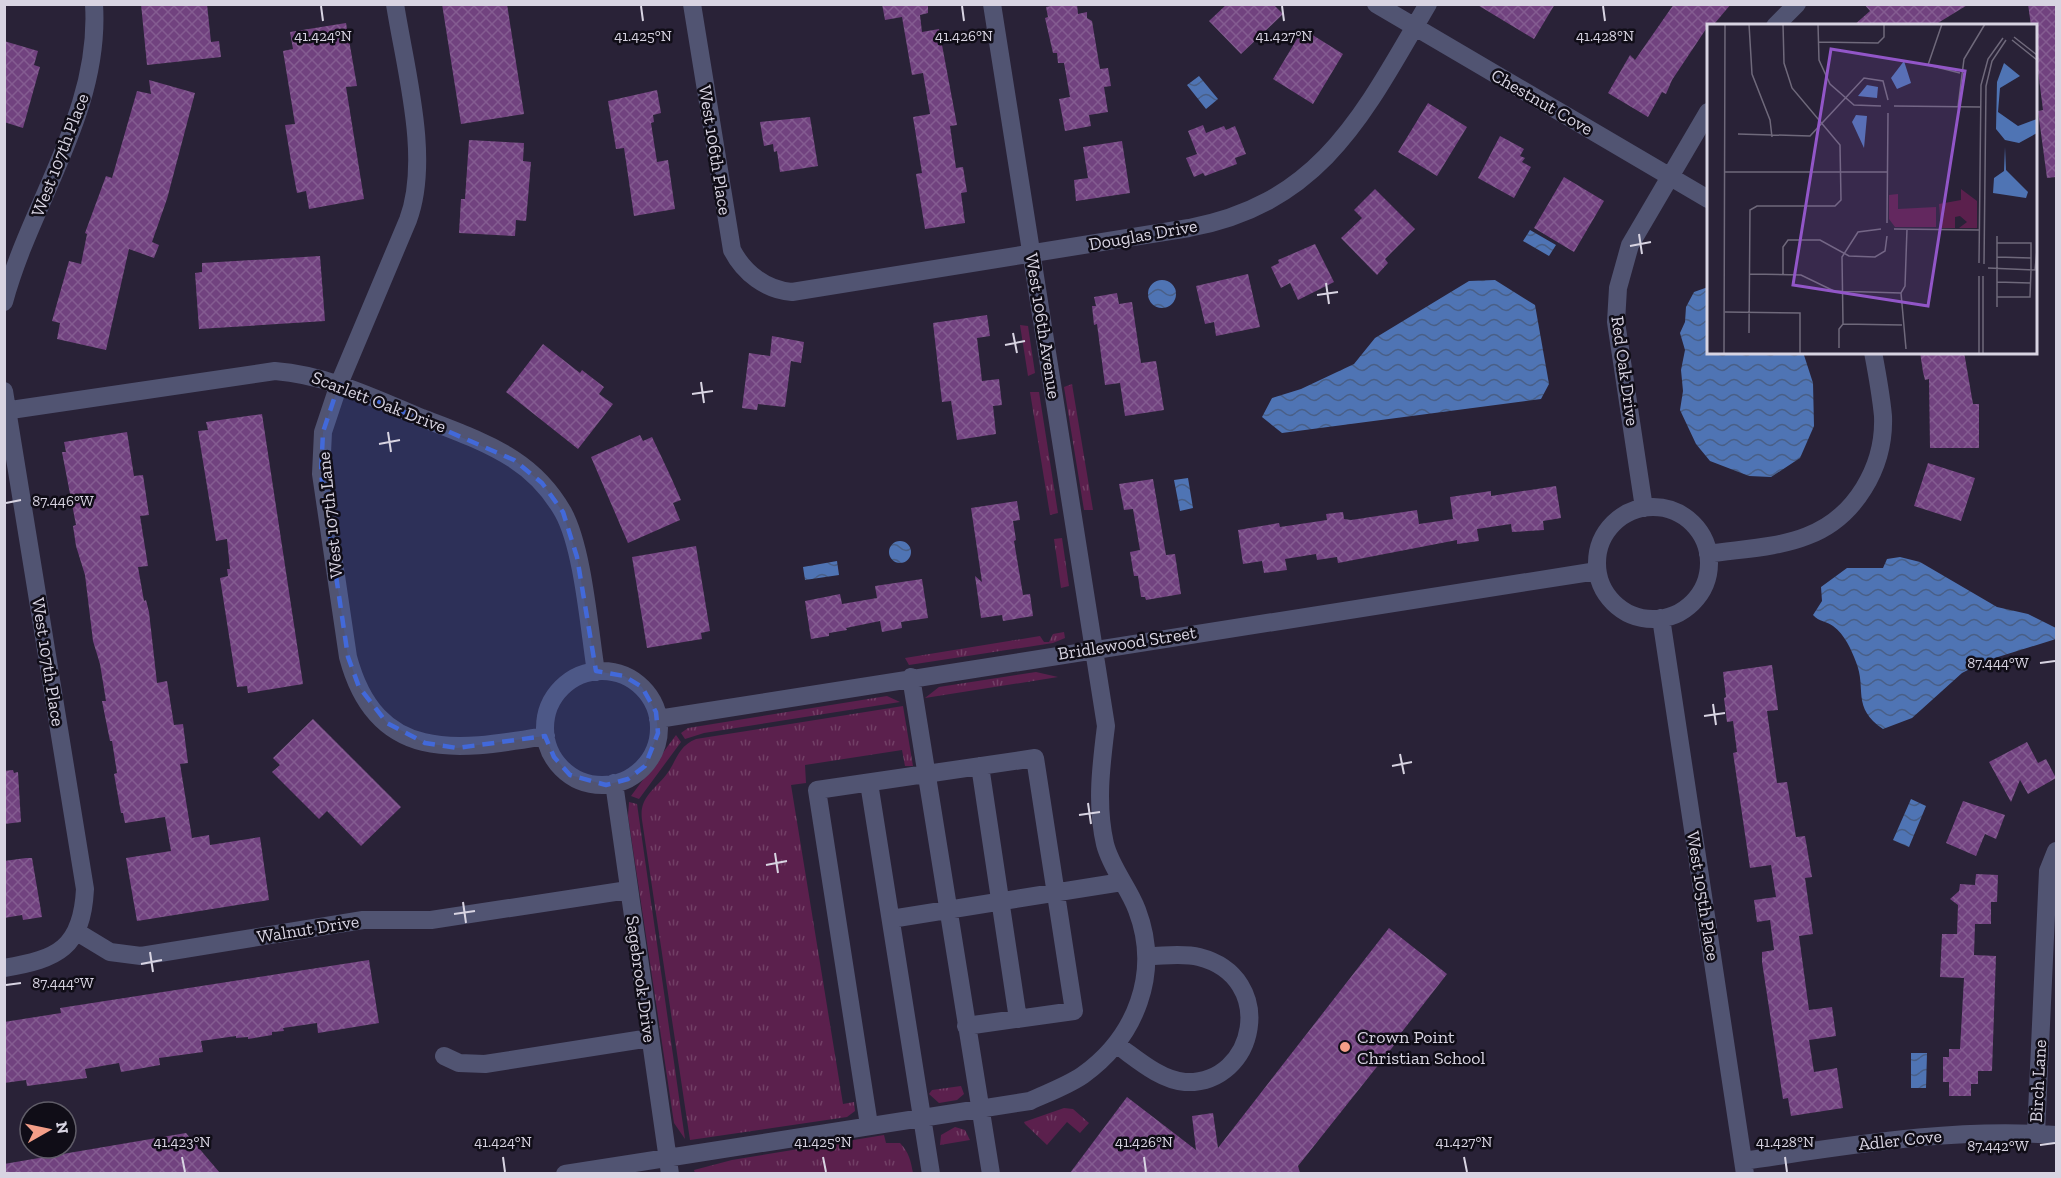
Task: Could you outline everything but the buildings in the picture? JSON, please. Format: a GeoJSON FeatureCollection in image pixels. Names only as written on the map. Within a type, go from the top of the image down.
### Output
{"type":"FeatureCollection","features":[{"type":"Feature","properties":{"kind":"street","name":"West 107th Place"},"geometry":{"type":"LineString","coordinates":[[4,302],[87,87],[93,48],[94,4]]}},
{"type":"Feature","properties":{"kind":"street","name":"West 107th Lane"},"geometry":{"type":"LineString","coordinates":[[395,4],[416,142],[417,188],[408,220],[339,384],[323,432],[321,474],[348,657],[359,687],[376,712],[398,732],[425,743],[457,748],[546,736]]}},
{"type":"Feature","properties":{"kind":"street","name":"West 106th Place"},"geometry":{"type":"LineString","coordinates":[[692,4],[732,250],[741,266],[762,283]]}},
{"type":"Feature","properties":{"kind":"street","name":"West 106th Avenue"},"geometry":{"type":"LineString","coordinates":[[992,4],[1106,726],[1098,789],[1106,846],[1137,910],[1148,956]]}},
{"type":"Feature","properties":{"kind":"street","name":"Chestnut Cove"},"geometry":{"type":"LineString","coordinates":[[1376,4],[1707,198]]}},
{"type":"Feature","properties":{"kind":"street","name":"Douglas Drive"},"geometry":{"type":"LineString","coordinates":[[762,283],[789,292],[806,291],[1211,223],[1247,211],[1294,185],[1330,155],[1356,124],[1428,4]]}},
{"type":"Feature","properties":{"kind":"street"},"geometry":{"type":"LineString","coordinates":[[1777,24],[1797,4]]}},
{"type":"Feature","properties":{"kind":"street","name":"Red Oak Drive"},"geometry":{"type":"LineString","coordinates":[[1644,508],[1616,322],[1620,277],[1630,245],[1707,114]]}},
{"type":"Feature","properties":{"kind":"street"},"geometry":{"type":"LineString","coordinates":[[1708,554],[1807,536],[1846,510],[1863,491],[1881,447],[1883,417],[1873,354]]}},
{"type":"Feature","properties":{"kind":"street","name":"Scarlett Oak Drive"},"geometry":{"type":"LineString","coordinates":[[6,411],[263,371],[303,373],[339,384],[482,442],[514,460],[542,483],[563,512],[571,532],[596,672]]}},
{"type":"Feature","properties":{"kind":"street","name":"West 107th Place"},"geometry":{"type":"LineString","coordinates":[[4,392],[85,890],[83,912],[77,932]]}},
{"type":"Feature","properties":{"kind":"street"},"geometry":{"type":"LineString","coordinates":[[1644,508],[1668,509],[1683,516],[1700,533],[1708,554],[1707,573],[1697,597],[1684,609],[1661,618],[1635,616],[1619,608],[1607,595],[1597,570],[1598,553],[1608,529],[1628,513],[1644,508]]}},
{"type":"Feature","properties":{"kind":"street","name":"Bridlewood Street"},"geometry":{"type":"LineString","coordinates":[[658,719],[1093,648],[1597,570]]}},
{"type":"Feature","properties":{"kind":"street","name":"West 105th Place"},"geometry":{"type":"LineString","coordinates":[[1661,618],[1744,1167]]}},
{"type":"Feature","properties":{"kind":"street"},"geometry":{"type":"LineString","coordinates":[[596,672],[617,673],[636,683],[650,699],[658,719],[657,740],[649,760],[634,775],[614,783],[591,783],[570,774],[554,758],[546,736],[548,713],[558,693],[575,678],[596,672]]}},
{"type":"Feature","properties":{"kind":"street"},"geometry":{"type":"LineString","coordinates":[[911,677],[991,1173]]}},
{"type":"Feature","properties":{"kind":"street"},"geometry":{"type":"LineString","coordinates":[[869,1125],[817,790],[1035,758],[1074,1011],[966,1026]]}},
{"type":"Feature","properties":{"kind":"street"},"geometry":{"type":"LineString","coordinates":[[980,766],[1018,1019]]}},
{"type":"Feature","properties":{"kind":"street","name":"Sagebrook Drive"},"geometry":{"type":"LineString","coordinates":[[614,783],[669,1166]]}},
{"type":"Feature","properties":{"kind":"street"},"geometry":{"type":"LineString","coordinates":[[869,783],[931,1173]]}},
{"type":"Feature","properties":{"kind":"street","name":"Birch Lane"},"geometry":{"type":"LineString","coordinates":[[2036,1134],[2048,871],[2056,851]]}},
{"type":"Feature","properties":{"kind":"street"},"geometry":{"type":"LineString","coordinates":[[891,919],[1122,882]]}},
{"type":"Feature","properties":{"kind":"street","name":"Walnut Drive"},"geometry":{"type":"LineString","coordinates":[[77,932],[110,952],[141,956],[363,920],[431,920],[628,890]]}},
{"type":"Feature","properties":{"kind":"street"},"geometry":{"type":"LineString","coordinates":[[4,968],[48,958],[66,947],[77,932]]}},
{"type":"Feature","properties":{"kind":"street"},"geometry":{"type":"LineString","coordinates":[[565,1173],[669,1166],[869,1125],[1030,1101],[1082,1075],[1117,1045],[1138,1006],[1148,956],[1197,956],[1216,963],[1235,976],[1246,995],[1250,1028],[1247,1041],[1232,1063],[1214,1077],[1186,1082],[1165,1077],[1117,1045]]}},
{"type":"Feature","properties":{"kind":"street"},"geometry":{"type":"LineString","coordinates":[[444,1056],[459,1063],[485,1064],[650,1038]]}},
{"type":"Feature","properties":{"kind":"street","name":"Adler Cove"},"geometry":{"type":"LineString","coordinates":[[1744,1167],[1927,1136],[2056,1135]]}},
{"type":"Feature","properties":{"kind":"highlighted area"},"geometry":{"type":"Polygon","coordinates":[[[339,384],[514,460],[542,483],[563,512],[577,557],[596,671],[624,676],[642,687],[656,712],[658,733],[645,766],[628,779],[606,785],[570,775],[554,757],[545,736],[457,748],[425,743],[387,723],[359,687],[348,657],[321,474],[323,432],[339,384]]]}},
{"type":"Feature","properties":{"kind":"green space"},"geometry":{"type":"Polygon","coordinates":[[[1020,325],[1028,326],[1035,373],[1028,376],[1020,325]]]}},
{"type":"Feature","properties":{"kind":"green space"},"geometry":{"type":"Polygon","coordinates":[[[1072,384],[1093,510],[1084,510],[1064,387],[1072,384]]]}},
{"type":"Feature","properties":{"kind":"green space"},"geometry":{"type":"Polygon","coordinates":[[[1030,392],[1039,392],[1058,513],[1050,515],[1030,392]]]}},
{"type":"Feature","properties":{"kind":"green space"},"geometry":{"type":"Polygon","coordinates":[[[1062,538],[1069,586],[1061,588],[1054,539],[1062,538]]]}},
{"type":"Feature","properties":{"kind":"green space"},"geometry":{"type":"Polygon","coordinates":[[[1064,632],[1065,638],[1053,643],[909,665],[905,658],[1040,636],[1044,642],[1049,642],[1053,634],[1064,632]]]}},
{"type":"Feature","properties":{"kind":"green space"},"geometry":{"type":"Polygon","coordinates":[[[1036,672],[1058,677],[925,698],[939,687],[1036,672]]]}},
{"type":"Feature","properties":{"kind":"green space"},"geometry":{"type":"Polygon","coordinates":[[[887,696],[900,702],[704,733],[685,739],[681,733],[688,728],[887,696]]]}},
{"type":"Feature","properties":{"kind":"green space"},"geometry":{"type":"Polygon","coordinates":[[[903,706],[913,766],[905,766],[902,750],[805,765],[806,783],[791,785],[843,1104],[854,1102],[855,1111],[847,1117],[690,1140],[642,820],[645,800],[666,775],[681,750],[696,739],[903,706]]]}},
{"type":"Feature","properties":{"kind":"green space"},"geometry":{"type":"Polygon","coordinates":[[[676,735],[681,742],[639,799],[631,796],[676,735]]]}},
{"type":"Feature","properties":{"kind":"green space"},"geometry":{"type":"Polygon","coordinates":[[[629,802],[637,804],[685,1139],[674,1123],[628,816],[629,802]]]}},
{"type":"Feature","properties":{"kind":"green space"},"geometry":{"type":"Polygon","coordinates":[[[961,1086],[964,1094],[957,1100],[939,1103],[929,1094],[932,1090],[961,1086]]]}},
{"type":"Feature","properties":{"kind":"green space"},"geometry":{"type":"Polygon","coordinates":[[[1064,1108],[1073,1109],[1089,1123],[1080,1133],[1067,1122],[1047,1145],[1024,1122],[1064,1108]]]}},
{"type":"Feature","properties":{"kind":"green space"},"geometry":{"type":"Polygon","coordinates":[[[955,1127],[965,1130],[970,1140],[940,1145],[941,1135],[955,1127]]]}},
{"type":"Feature","properties":{"kind":"green space"},"geometry":{"type":"Polygon","coordinates":[[[884,1135],[886,1143],[900,1143],[903,1146],[909,1157],[913,1173],[695,1173],[694,1170],[732,1160],[884,1135]]]}},
{"type":"Feature","properties":{"kind":"water"},"geometry":{"type":"Polygon","coordinates":[[[1199,76],[1218,99],[1206,109],[1187,85],[1199,76]]]}},
{"type":"Feature","properties":{"kind":"water"},"geometry":{"type":"Polygon","coordinates":[[[1530,230],[1556,245],[1549,256],[1523,241],[1530,230]]]}},
{"type":"Feature","properties":{"kind":"water"},"geometry":{"type":"Polygon","coordinates":[[[1162,280],[1172,284],[1176,294],[1172,304],[1162,308],[1152,304],[1148,294],[1152,284],[1162,280]]]}},
{"type":"Feature","properties":{"kind":"water"},"geometry":{"type":"Polygon","coordinates":[[[1495,280],[1535,305],[1549,384],[1541,399],[1282,433],[1262,417],[1272,398],[1301,389],[1354,364],[1375,338],[1469,281],[1495,280]]]}},
{"type":"Feature","properties":{"kind":"water"},"geometry":{"type":"Polygon","coordinates":[[[1707,287],[1707,354],[1804,354],[1813,383],[1814,426],[1800,458],[1771,477],[1749,476],[1710,461],[1696,444],[1680,410],[1683,391],[1681,370],[1685,350],[1680,333],[1685,322],[1686,307],[1694,292],[1707,287]]]}},
{"type":"Feature","properties":{"kind":"water"},"geometry":{"type":"Polygon","coordinates":[[[1188,478],[1193,508],[1180,511],[1174,480],[1188,478]]]}},
{"type":"Feature","properties":{"kind":"water"},"geometry":{"type":"Polygon","coordinates":[[[900,541],[908,544],[911,552],[908,560],[900,563],[892,560],[889,552],[892,544],[900,541]]]}},
{"type":"Feature","properties":{"kind":"water"},"geometry":{"type":"Polygon","coordinates":[[[1900,557],[1920,562],[1997,607],[2028,614],[2056,628],[2056,639],[1985,661],[1962,673],[1912,718],[1883,729],[1873,721],[1863,705],[1859,672],[1847,642],[1833,626],[1813,615],[1822,601],[1821,587],[1847,568],[1883,568],[1887,559],[1900,557]]]}},
{"type":"Feature","properties":{"kind":"water"},"geometry":{"type":"Polygon","coordinates":[[[837,561],[839,575],[805,580],[803,567],[837,561]]]}},
{"type":"Feature","properties":{"kind":"water"},"geometry":{"type":"Polygon","coordinates":[[[1911,799],[1926,806],[1909,847],[1893,840],[1911,799]]]}},
{"type":"Feature","properties":{"kind":"water"},"geometry":{"type":"Polygon","coordinates":[[[1911,1053],[1927,1053],[1926,1088],[1911,1088],[1911,1053]]]}},
{"type":"Feature","properties":{"kind":"place","name":"Crown Point Christian School"},"geometry":{"type":"Point","coordinates":[1345,1047]}}]}
